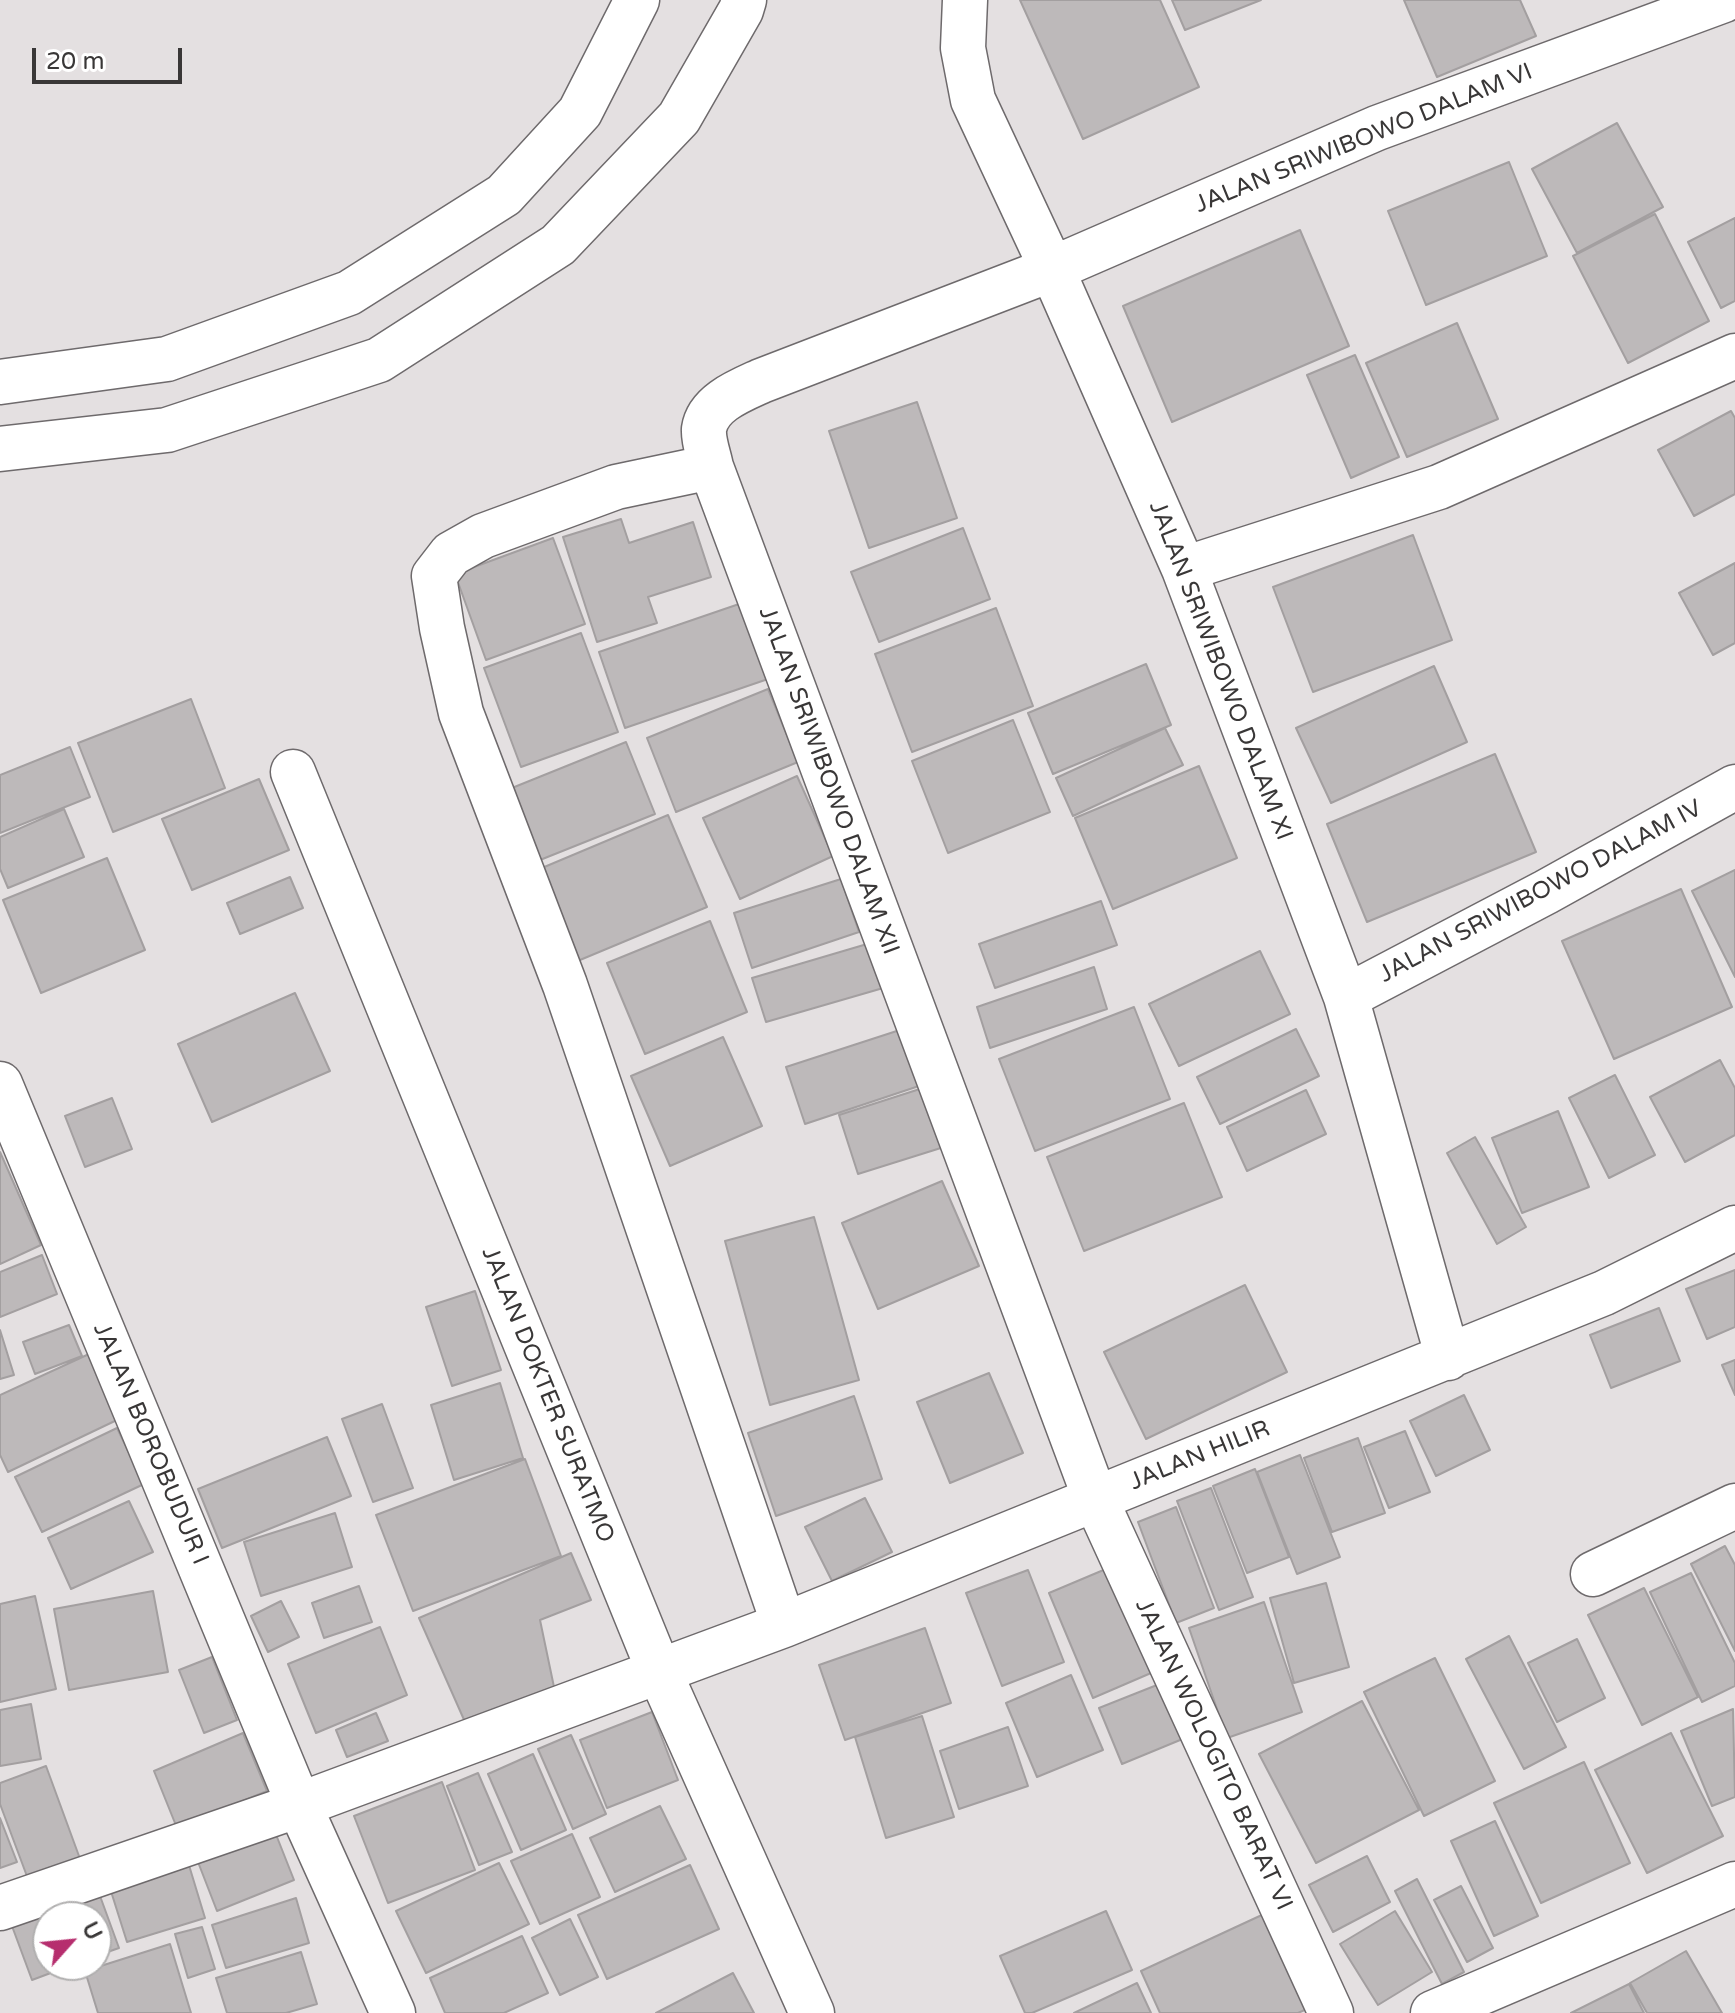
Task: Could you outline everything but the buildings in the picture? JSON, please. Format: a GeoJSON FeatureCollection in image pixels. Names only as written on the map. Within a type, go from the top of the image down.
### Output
{"type":"FeatureCollection","features":[{"type":"Feature","properties":{"kind":"main road"},"geometry":{"type":"LineString","coordinates":[[0,382],[167,359],[349,293],[504,195],[580,112],[637,0]]}},
{"type":"Feature","properties":{"kind":"main road"},"geometry":{"type":"LineString","coordinates":[[0,449],[167,430],[379,360],[558,245],[679,118],[744,0]]}},
{"type":"Feature","properties":{"kind":"main road","name":"JALAN SRIWIBOWO DALAM XI"},"geometry":{"type":"LineString","coordinates":[[965,0],[963,48],[973,100],[1052,269],[1184,569],[1346,997],[1448,1358]]}},
{"type":"Feature","properties":{"kind":"main road","name":"JALAN SRIWIBOWO DALAM VI"},"geometry":{"type":"LineString","coordinates":[[1052,269],[1377,128],[1724,0]]}},
{"type":"Feature","properties":{"kind":"main road","name":"JALAN SRIWIBOWO DALAM XII"},"geometry":{"type":"LineString","coordinates":[[1052,269],[761,381],[730,396],[709,414],[704,431],[711,467],[1095,1498]]}},
{"type":"Feature","properties":{"kind":"main road"},"geometry":{"type":"LineString","coordinates":[[1184,569],[1439,487],[1735,356]]}},
{"type":"Feature","properties":{"kind":"main road"},"geometry":{"type":"LineString","coordinates":[[711,467],[616,487],[483,536],[451,554],[434,576],[461,713],[565,985],[784,1625]]}},
{"type":"Feature","properties":{"kind":"main road","name":"JALAN DOKTER SURATMO"},"geometry":{"type":"LineString","coordinates":[[293,772],[659,1671],[812,2013]]}},
{"type":"Feature","properties":{"kind":"main road","name":"JALAN SRIWIBOWO DALAM IV"},"geometry":{"type":"LineString","coordinates":[[1346,997],[1546,892],[1735,787]]}},
{"type":"Feature","properties":{"kind":"main road","name":"JALAN BOROBUDUR I"},"geometry":{"type":"LineString","coordinates":[[0,1084],[299,1805],[393,2013]]}},
{"type":"Feature","properties":{"kind":"main road","name":"JALAN HILIR"},"geometry":{"type":"LineString","coordinates":[[659,1671],[784,1625],[1448,1358],[1604,1293],[1735,1228]]}},
{"type":"Feature","properties":{"kind":"main road","name":"JALAN WOLOGITO BARAT VI"},"geometry":{"type":"LineString","coordinates":[[1095,1498],[1331,2013]]}},
{"type":"Feature","properties":{"kind":"main road"},"geometry":{"type":"LineString","coordinates":[[1593,1574],[1735,1506]]}},
{"type":"Feature","properties":{"kind":"main road"},"geometry":{"type":"LineString","coordinates":[[0,1908],[299,1805],[659,1671]]}},
{"type":"Feature","properties":{"kind":"main road"},"geometry":{"type":"LineString","coordinates":[[1433,2013],[1735,1884]]}}]}
